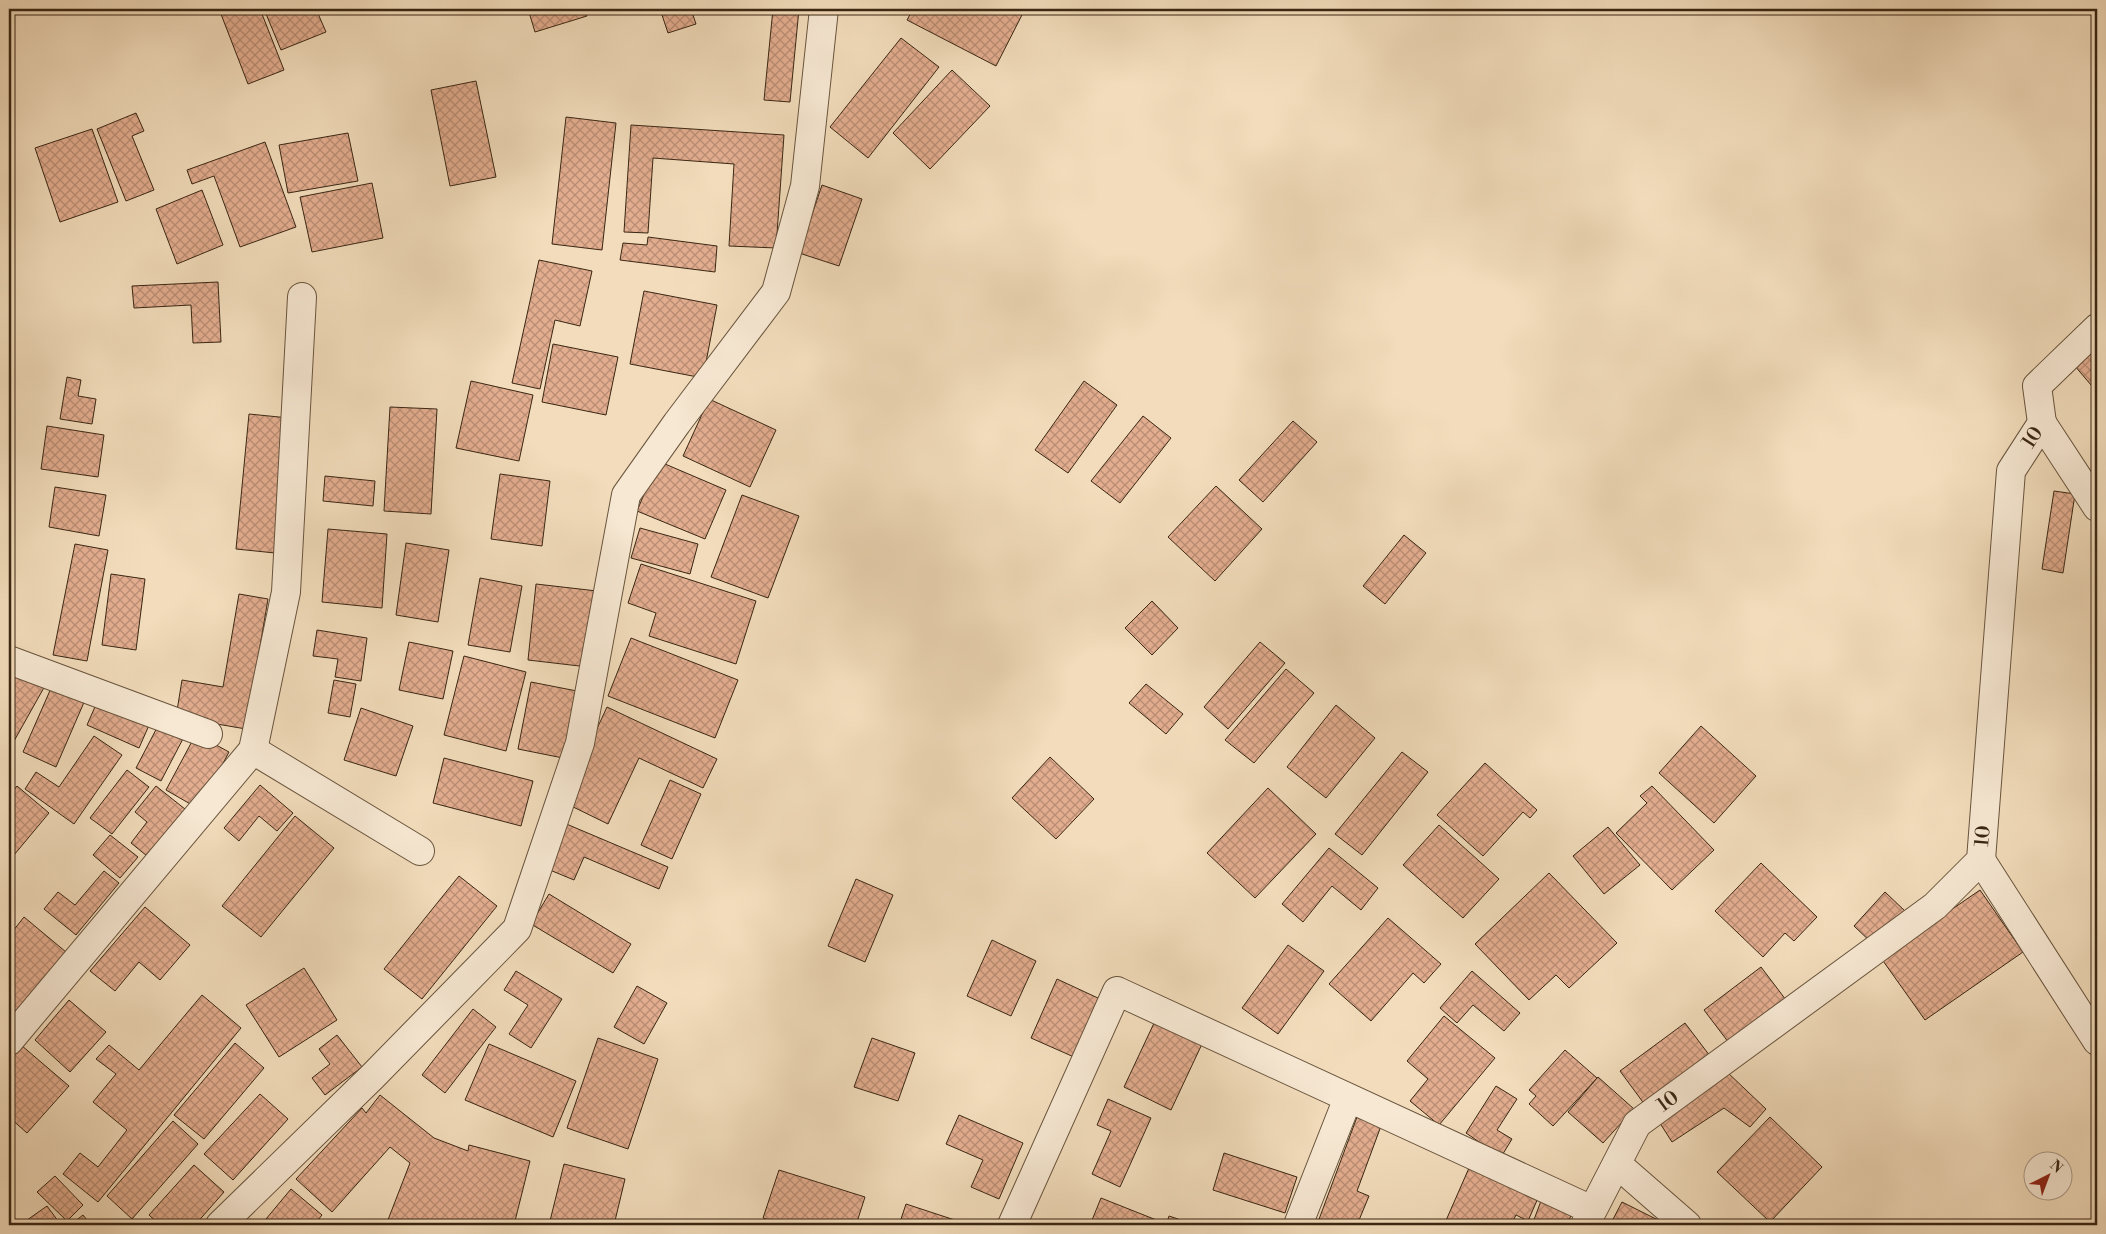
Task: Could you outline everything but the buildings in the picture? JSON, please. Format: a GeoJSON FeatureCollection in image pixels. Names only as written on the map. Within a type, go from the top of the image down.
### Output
{"type":"FeatureCollection","features":[{"type":"Feature","properties":{"kind":"street"},"geometry":{"type":"LineString","coordinates":[[220,1225],[372,1077],[517,929],[580,743],[626,495],[677,423],[776,292],[805,186],[824,9]]}},
{"type":"Feature","properties":{"kind":"street"},"geometry":{"type":"LineString","coordinates":[[9,1041],[253,750],[286,592],[302,298]]}},
{"type":"Feature","properties":{"kind":"street","name":"10"},"geometry":{"type":"LineString","coordinates":[[1588,1218],[1637,1124],[1935,906],[1981,860],[2011,471],[2042,422],[2037,386],[2097,328]]}},
{"type":"Feature","properties":{"kind":"street"},"geometry":{"type":"LineString","coordinates":[[2042,422],[2097,507]]}},
{"type":"Feature","properties":{"kind":"street"},"geometry":{"type":"LineString","coordinates":[[9,660],[208,734]]}},
{"type":"Feature","properties":{"kind":"street"},"geometry":{"type":"LineString","coordinates":[[253,750],[420,851]]}},
{"type":"Feature","properties":{"kind":"street"},"geometry":{"type":"LineString","coordinates":[[1981,860],[2097,1041]]}},
{"type":"Feature","properties":{"kind":"street"},"geometry":{"type":"LineString","coordinates":[[1012,1225],[1117,991],[1348,1098],[1588,1218]]}},
{"type":"Feature","properties":{"kind":"street"},"geometry":{"type":"LineString","coordinates":[[1298,1225],[1348,1098]]}},
{"type":"Feature","properties":{"kind":"street"},"geometry":{"type":"LineString","coordinates":[[1617,1164],[1687,1225]]}}]}
